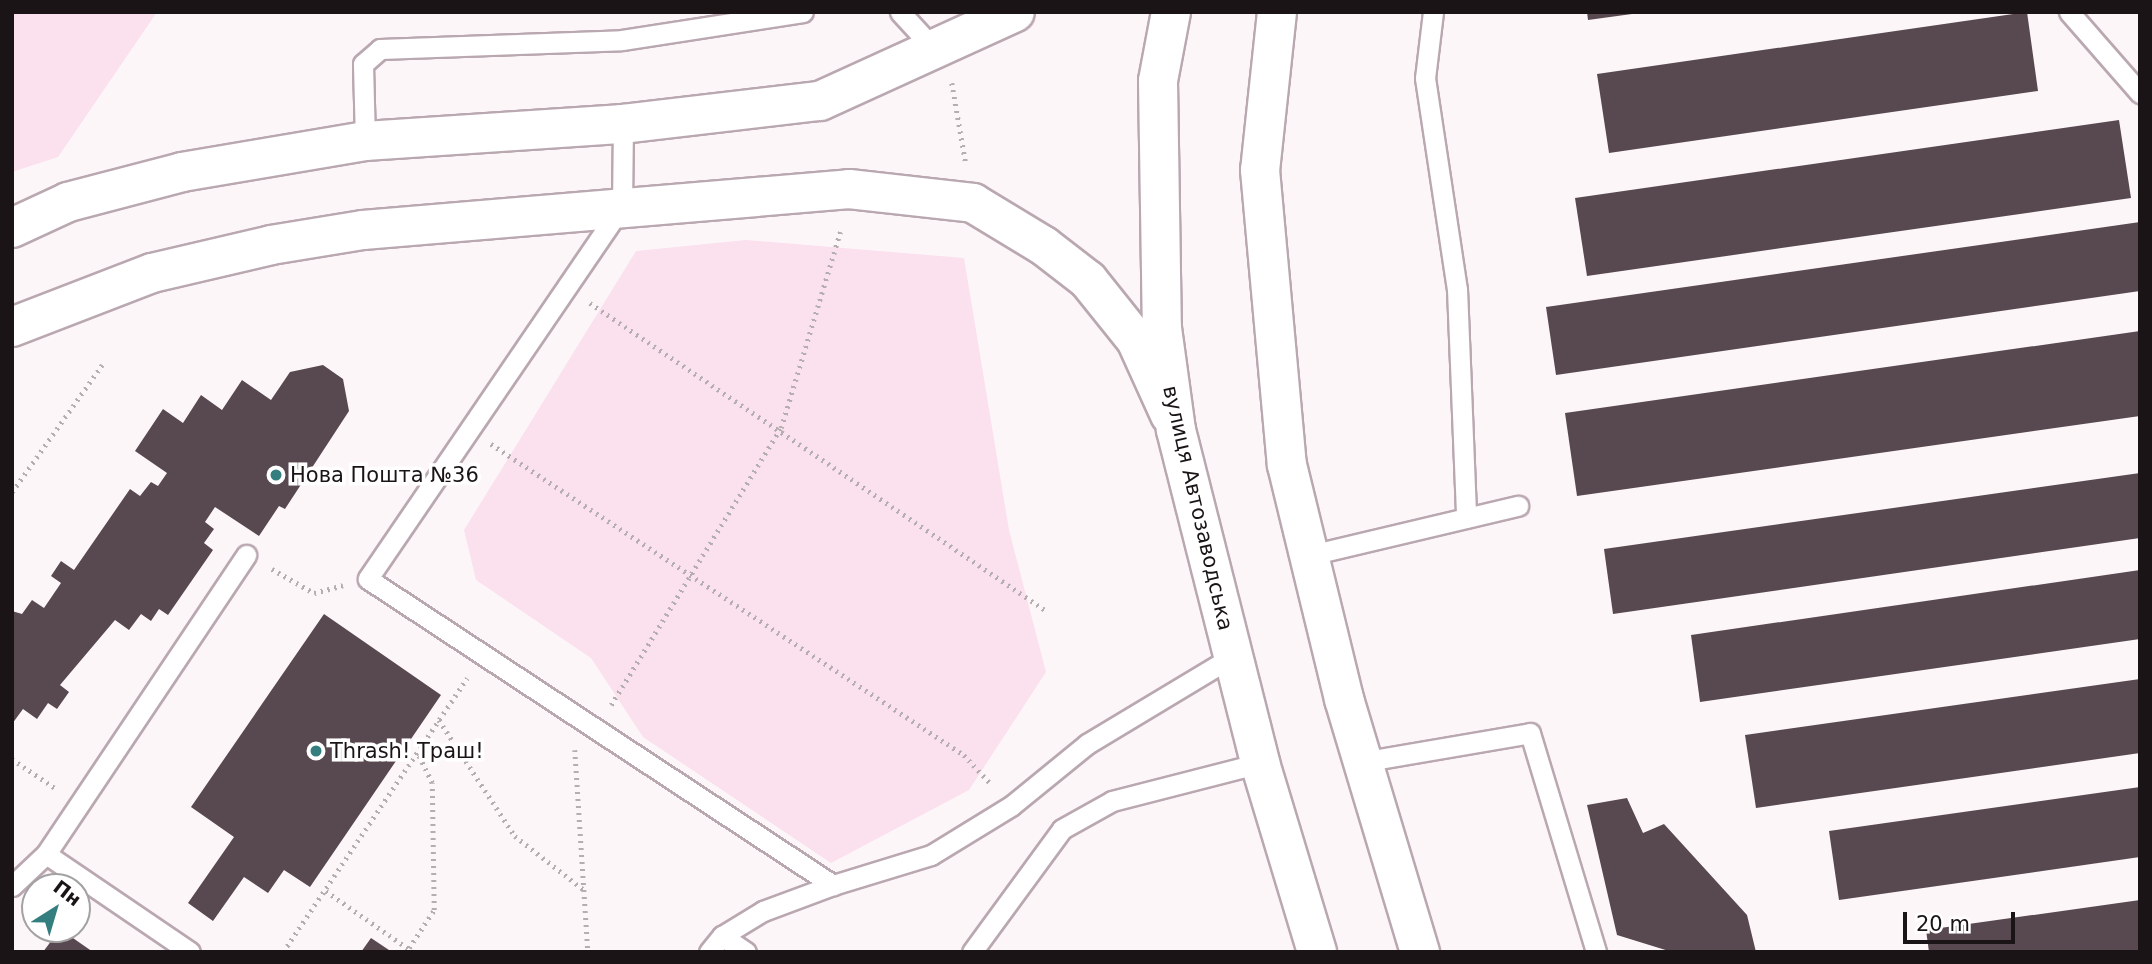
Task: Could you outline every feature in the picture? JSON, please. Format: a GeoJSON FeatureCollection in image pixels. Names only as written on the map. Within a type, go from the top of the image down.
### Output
{"type":"FeatureCollection","features":[{"type":"Feature","properties":{"kind":"street"},"geometry":{"type":"LineString","coordinates":[[12,228],[68,202],[182,172],[365,141],[623,124],[820,101],[1015,12]]}},
{"type":"Feature","properties":{"kind":"street","name":"вулиця Автозаводська"},"geometry":{"type":"LineString","coordinates":[[1171,12],[1158,81],[1161,328],[1176,430],[1260,764],[1317,952]]}},
{"type":"Feature","properties":{"kind":"street"},"geometry":{"type":"LineString","coordinates":[[1278,12],[1260,170],[1287,465],[1344,699],[1367,761],[1420,952]]}},
{"type":"Feature","properties":{"kind":"street"},"geometry":{"type":"LineString","coordinates":[[12,327],[152,273],[271,244],[622,206],[849,189],[973,204],[1088,280],[1136,340],[1176,430]]}},
{"type":"Feature","properties":{"kind":"lane"},"geometry":{"type":"LineString","coordinates":[[365,141],[363,64],[380,49],[622,40],[803,12]]}},
{"type":"Feature","properties":{"kind":"lane"},"geometry":{"type":"LineString","coordinates":[[900,12],[940,47]]}},
{"type":"Feature","properties":{"kind":"lane"},"geometry":{"type":"LineString","coordinates":[[1433,12],[1425,78],[1457,289],[1466,518]]}},
{"type":"Feature","properties":{"kind":"lane"},"geometry":{"type":"LineString","coordinates":[[2069,12],[2140,93]]}},
{"type":"Feature","properties":{"kind":"lane"},"geometry":{"type":"LineString","coordinates":[[623,124],[622,206],[368,579],[833,886]]}},
{"type":"Feature","properties":{"kind":"lane"},"geometry":{"type":"LineString","coordinates":[[1310,555],[1518,506]]}},
{"type":"Feature","properties":{"kind":"lane"},"geometry":{"type":"LineString","coordinates":[[12,886],[46,854],[246,555]]}},
{"type":"Feature","properties":{"kind":"lane"},"geometry":{"type":"LineString","coordinates":[[709,952],[722,936],[763,911],[931,855],[1011,806],[1087,744],[1233,657]]}},
{"type":"Feature","properties":{"kind":"lane"},"geometry":{"type":"LineString","coordinates":[[1367,761],[1530,733],[1597,952]]}},
{"type":"Feature","properties":{"kind":"lane"},"geometry":{"type":"LineString","coordinates":[[972,952],[1062,829],[1112,801],[1260,764]]}},
{"type":"Feature","properties":{"kind":"lane"},"geometry":{"type":"LineString","coordinates":[[46,854],[190,952]]}},
{"type":"Feature","properties":{"kind":"lane"},"geometry":{"type":"LineString","coordinates":[[722,936],[746,952]]}},
{"type":"Feature","properties":{"kind":"path"},"geometry":{"type":"LineString","coordinates":[[940,47],[973,204]]}},
{"type":"Feature","properties":{"kind":"path"},"geometry":{"type":"LineString","coordinates":[[588,952],[572,712],[610,708],[782,428],[840,232]]}},
{"type":"Feature","properties":{"kind":"path"},"geometry":{"type":"LineString","coordinates":[[567,288],[782,428],[1045,610]]}},
{"type":"Feature","properties":{"kind":"path"},"geometry":{"type":"LineString","coordinates":[[12,492],[102,365]]}},
{"type":"Feature","properties":{"kind":"path"},"geometry":{"type":"LineString","coordinates":[[470,430],[964,755],[1011,806]]}},
{"type":"Feature","properties":{"kind":"path"},"geometry":{"type":"LineString","coordinates":[[246,555],[314,593],[368,579]]}},
{"type":"Feature","properties":{"kind":"path"},"geometry":{"type":"LineString","coordinates":[[283,952],[483,654]]}},
{"type":"Feature","properties":{"kind":"path"},"geometry":{"type":"LineString","coordinates":[[439,720],[515,836],[584,890]]}},
{"type":"Feature","properties":{"kind":"path"},"geometry":{"type":"LineString","coordinates":[[326,891],[411,950],[434,910],[432,783],[418,753]]}},
{"type":"Feature","properties":{"kind":"path"},"geometry":{"type":"LineString","coordinates":[[12,760],[79,805]]}},
{"type":"Feature","properties":{"kind":"shaded area"},"geometry":{"type":"Polygon","coordinates":[[[12,12],[157,12],[58,157],[12,172],[12,12]]]}},
{"type":"Feature","properties":{"kind":"shaded area"},"geometry":{"type":"Polygon","coordinates":[[[746,240],[964,258],[1009,530],[1046,672],[969,790],[831,863],[643,737],[591,658],[476,580],[464,530],[636,251],[746,240]]]}},
{"type":"Feature","properties":{"kind":"building"},"geometry":{"type":"Polygon","coordinates":[[[1587,12],[1632,12],[1632,14],[1588,20],[1587,12]]]}},
{"type":"Feature","properties":{"kind":"building"},"geometry":{"type":"Polygon","coordinates":[[[2027,12],[2038,91],[1609,153],[1597,74],[2027,12]]]}},
{"type":"Feature","properties":{"kind":"building"},"geometry":{"type":"Polygon","coordinates":[[[2119,120],[2131,198],[1587,276],[1575,198],[2119,120]]]}},
{"type":"Feature","properties":{"kind":"building"},"geometry":{"type":"Polygon","coordinates":[[[2140,222],[2140,291],[1556,375],[1546,307],[2140,222]]]}},
{"type":"Feature","properties":{"kind":"building"},"geometry":{"type":"Polygon","coordinates":[[[2140,331],[2140,416],[1577,496],[1565,413],[2140,331]]]}},
{"type":"Feature","properties":{"kind":"building"},"geometry":{"type":"Polygon","coordinates":[[[323,365],[343,379],[349,411],[285,509],[279,506],[259,536],[215,507],[205,522],[214,529],[204,543],[213,550],[168,615],[159,609],[151,621],[141,614],[129,630],[115,620],[60,685],[69,692],[57,709],[48,703],[37,719],[23,709],[12,724],[12,611],[22,614],[32,600],[44,608],[61,583],[51,576],[61,561],[74,570],[130,489],[140,496],[151,482],[158,486],[167,473],[135,451],[163,409],[183,423],[201,395],[222,410],[242,380],[271,400],[290,372],[323,365]]]}},
{"type":"Feature","properties":{"kind":"building"},"geometry":{"type":"Polygon","coordinates":[[[2140,473],[2140,538],[1613,614],[1604,549],[2140,473]]]}},
{"type":"Feature","properties":{"kind":"building"},"geometry":{"type":"Polygon","coordinates":[[[2140,570],[2140,639],[1700,702],[1691,635],[2140,570]]]}},
{"type":"Feature","properties":{"kind":"building","name":"Thrash! Траш!"},"geometry":{"type":"Polygon","coordinates":[[[324,614],[441,695],[310,887],[284,870],[268,893],[244,877],[213,921],[188,903],[234,837],[191,807],[324,614]]]}},
{"type":"Feature","properties":{"kind":"building"},"geometry":{"type":"Polygon","coordinates":[[[2140,679],[2140,753],[1756,808],[1745,735],[2140,679]]]}},
{"type":"Feature","properties":{"kind":"building"},"geometry":{"type":"Polygon","coordinates":[[[2140,787],[2140,857],[1839,900],[1829,831],[2140,787]]]}},
{"type":"Feature","properties":{"kind":"building"},"geometry":{"type":"Polygon","coordinates":[[[1627,798],[1643,833],[1664,824],[1747,915],[1756,952],[1672,952],[1617,935],[1587,805],[1627,798]]]}},
{"type":"Feature","properties":{"kind":"building"},"geometry":{"type":"Polygon","coordinates":[[[2140,900],[2140,952],[1929,952],[1926,930],[2140,900]]]}},
{"type":"Feature","properties":{"kind":"building"},"geometry":{"type":"Polygon","coordinates":[[[371,938],[392,952],[361,952],[371,938]]]}},
{"type":"Feature","properties":{"kind":"building"},"geometry":{"type":"Polygon","coordinates":[[[50,943],[80,943],[93,952],[43,952],[50,943]]]}},
{"type":"Feature","properties":{"kind":"place","name":"Нова Пошта №36"},"geometry":{"type":"Point","coordinates":[276,475]}},
{"type":"Feature","properties":{"kind":"place","name":"Thrash! Траш!"},"geometry":{"type":"Point","coordinates":[316,751]}}]}
